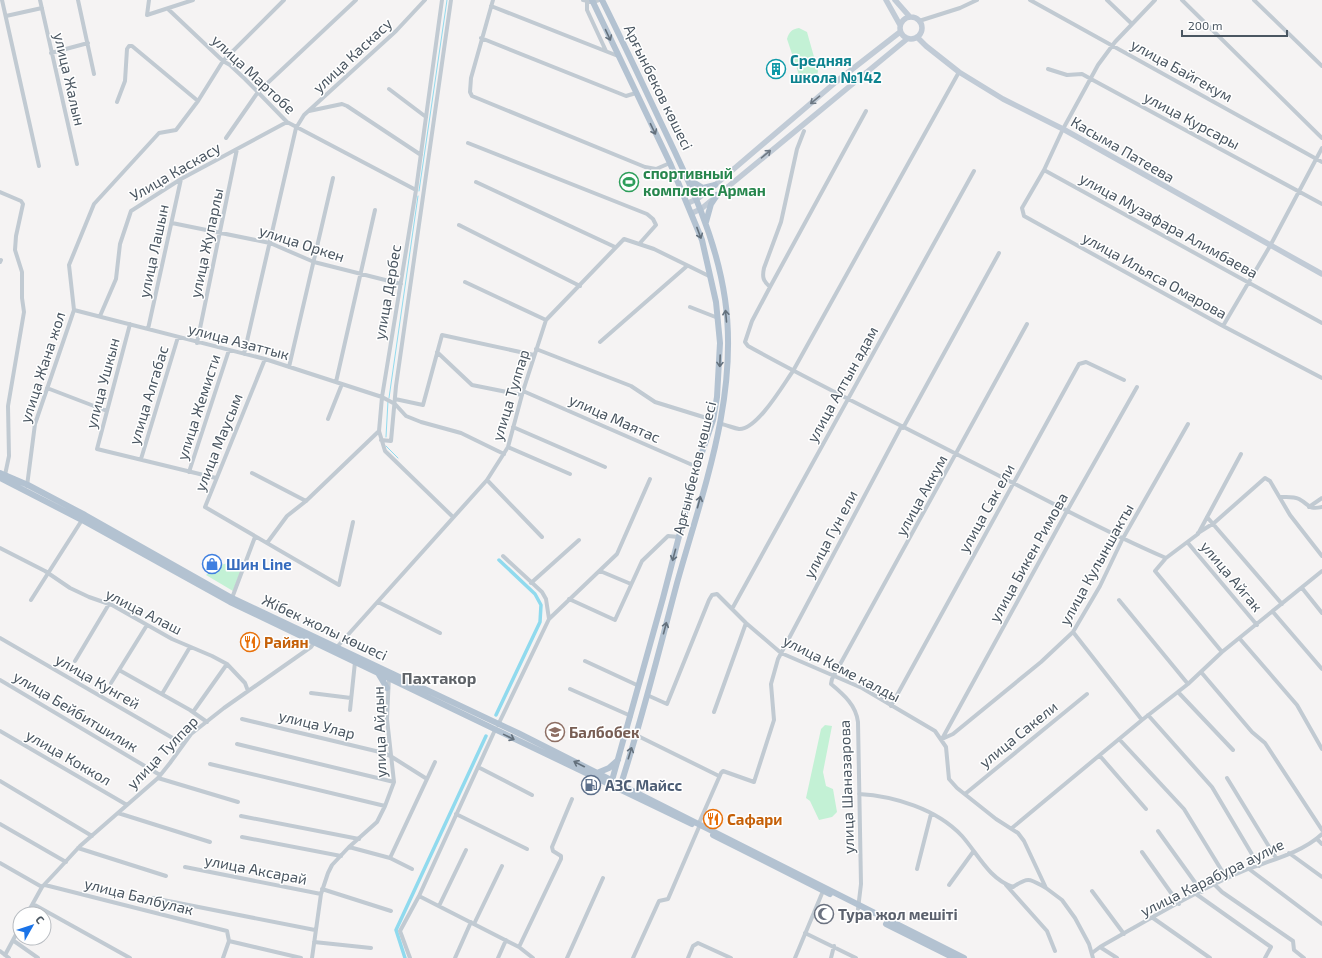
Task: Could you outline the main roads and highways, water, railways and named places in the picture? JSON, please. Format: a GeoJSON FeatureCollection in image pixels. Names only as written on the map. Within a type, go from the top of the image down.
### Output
{"type":"FeatureCollection","features":[{"type":"Feature","properties":{"kind":"main road","name":"Арғынбеков көшесі"},"geometry":{"type":"LineString","coordinates":[[602,0],[688,178],[701,209],[711,238],[725,298],[728,334],[728,368],[721,424],[647,696],[619,787]]}},
{"type":"Feature","properties":{"kind":"main road"},"geometry":{"type":"LineString","coordinates":[[886,0],[900,25],[900,32],[907,39]]}},
{"type":"Feature","properties":{"kind":"main road"},"geometry":{"type":"LineString","coordinates":[[692,213],[701,209],[907,39],[917,37],[921,32],[922,26],[919,21],[910,17],[895,0]]}},
{"type":"Feature","properties":{"kind":"main road","name":"Арғынбеков көшесі"},"geometry":{"type":"LineString","coordinates":[[590,1],[670,163],[692,213],[702,240],[712,277],[720,343],[720,367],[713,420],[696,467],[664,598],[612,783]]}},
{"type":"Feature","properties":{"kind":"main road"},"geometry":{"type":"LineString","coordinates":[[900,25],[904,19],[910,17]]}},
{"type":"Feature","properties":{"kind":"main road"},"geometry":{"type":"LineString","coordinates":[[688,203],[697,199],[715,185],[837,81],[900,32]]}},
{"type":"Feature","properties":{"kind":"main road","name":"Касыма Патеева"},"geometry":{"type":"LineString","coordinates":[[917,37],[959,72],[1003,99],[1063,129],[1322,274]]}},
{"type":"Feature","properties":{"kind":"main road"},"geometry":{"type":"LineString","coordinates":[[688,178],[703,188],[715,185]]}},
{"type":"Feature","properties":{"kind":"main road"},"geometry":{"type":"LineString","coordinates":[[706,223],[710,204],[717,195]]}},
{"type":"Feature","properties":{"kind":"main road","name":"Жібек жолы көшесі"},"geometry":{"type":"LineString","coordinates":[[2,476],[232,598],[337,647],[389,675],[699,825],[954,958]]}},
{"type":"Feature","properties":{"kind":"main road","name":"Жібек жолы көшесі"},"geometry":{"type":"LineString","coordinates":[[27,488],[230,602],[355,662],[377,672],[389,675]]}},
{"type":"Feature","properties":{"kind":"main road"},"geometry":{"type":"LineString","coordinates":[[664,598],[672,601]]}},
{"type":"Feature","properties":{"kind":"main road"},"geometry":{"type":"LineString","coordinates":[[377,672],[387,688]]}},
{"type":"Feature","properties":{"kind":"main road","name":"Жібек жолы көшесі"},"geometry":{"type":"LineString","coordinates":[[497,727],[597,773],[612,783]]}},
{"type":"Feature","properties":{"kind":"main road"},"geometry":{"type":"LineString","coordinates":[[597,773],[609,768],[619,758]]}},
{"type":"Feature","properties":{"kind":"main road"},"geometry":{"type":"LineString","coordinates":[[625,770],[631,789]]}},
{"type":"Feature","properties":{"kind":"main road","name":"Жібек жолы көшесі"},"geometry":{"type":"LineString","coordinates":[[619,787],[631,789],[823,891],[964,958]]}},
{"type":"Feature","properties":{"kind":"waterway"},"geometry":{"type":"LineString","coordinates":[[419,191],[447,0]]}},
{"type":"Feature","properties":{"kind":"waterway"},"geometry":{"type":"LineString","coordinates":[[389,398],[418,196]]}},
{"type":"Feature","properties":{"kind":"waterway"},"geometry":{"type":"LineString","coordinates":[[386,437],[388,401]]}},
{"type":"Feature","properties":{"kind":"waterway"},"geometry":{"type":"LineString","coordinates":[[386,446],[398,458]]}},
{"type":"Feature","properties":{"kind":"waterway"},"geometry":{"type":"LineString","coordinates":[[496,715],[540,622],[541,605],[535,594],[499,560]]}},
{"type":"Feature","properties":{"kind":"waterway"},"geometry":{"type":"LineString","coordinates":[[405,958],[396,930],[486,736]]}},
{"type":"Feature","properties":{"kind":"place","name":"Средняя школа №142"},"geometry":{"type":"Point","coordinates":[776,69]}},
{"type":"Feature","properties":{"kind":"place","name":"спортивный комплекс Арман"},"geometry":{"type":"Point","coordinates":[629,182]}},
{"type":"Feature","properties":{"kind":"place","name":"Шин Line"},"geometry":{"type":"Point","coordinates":[212,564]}},
{"type":"Feature","properties":{"kind":"place","name":"Райян"},"geometry":{"type":"Point","coordinates":[250,642]}},
{"type":"Feature","properties":{"kind":"place","name":"Балбобек"},"geometry":{"type":"Point","coordinates":[555,732]}},
{"type":"Feature","properties":{"kind":"place","name":"АЗС Майсс"},"geometry":{"type":"Point","coordinates":[591,785]}},
{"type":"Feature","properties":{"kind":"place","name":"Сафари"},"geometry":{"type":"Point","coordinates":[713,819]}},
{"type":"Feature","properties":{"kind":"place","name":"Тура жол мешіті"},"geometry":{"type":"Point","coordinates":[824,914]}},
{"type":"Feature","properties":{"kind":"district","name":"Пахтакор"},"geometry":{"type":"Point","coordinates":[439,677]}}]}
